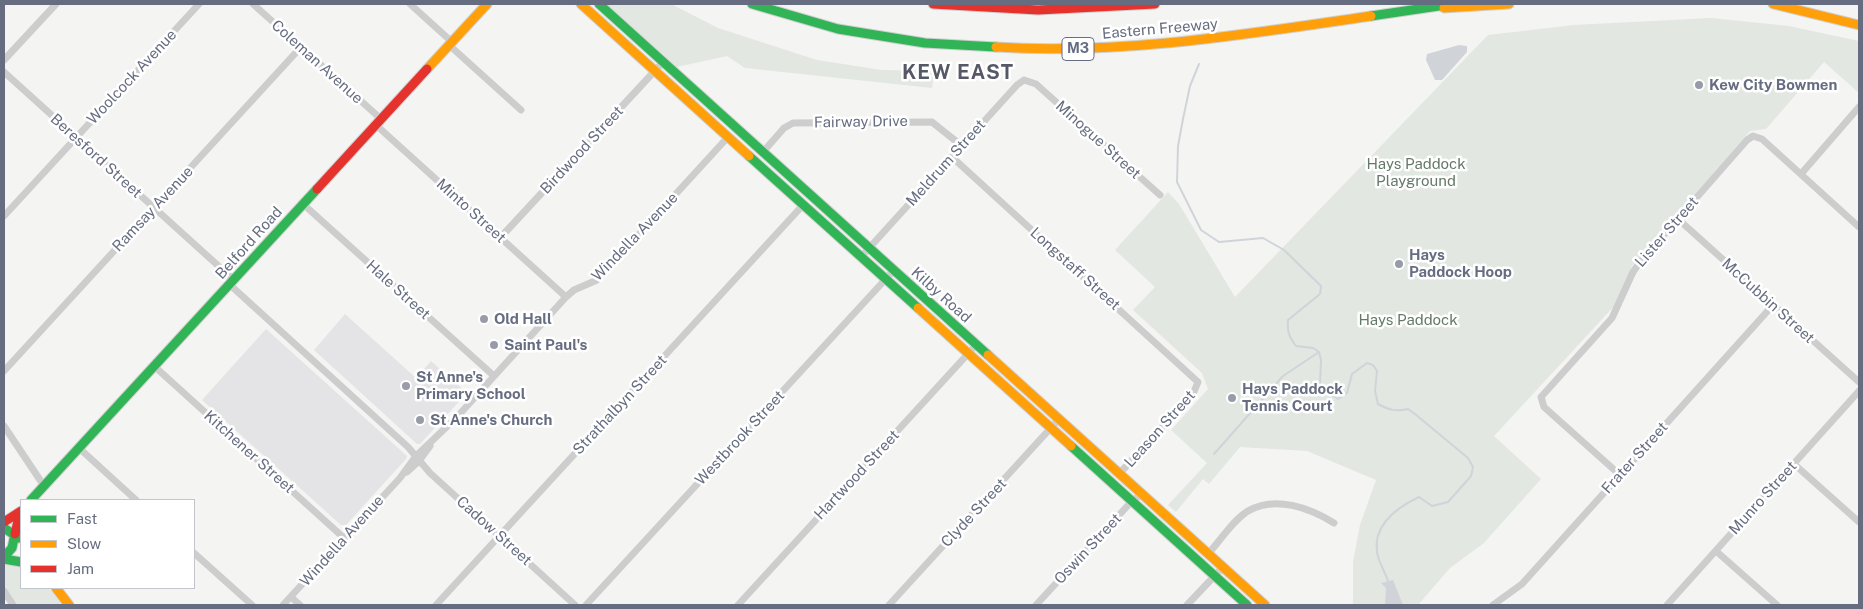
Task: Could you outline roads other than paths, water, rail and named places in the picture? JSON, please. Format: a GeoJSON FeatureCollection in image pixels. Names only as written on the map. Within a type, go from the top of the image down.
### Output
{"type":"FeatureCollection","features":[{"type":"Feature","properties":{"kind":"main road","name":"Belford Road"},"geometry":{"type":"LineString","coordinates":[[32,499],[487,4]]}},
{"type":"Feature","properties":{"kind":"main road","name":"Kilby Road"},"geometry":{"type":"LineString","coordinates":[[581,4],[1247,605]]}},
{"type":"Feature","properties":{"kind":"main road","name":"Kilby Road"},"geometry":{"type":"LineString","coordinates":[[599,4],[1265,605]]}},
{"type":"Feature","properties":{"kind":"main road","name":"Eastern Freeway"},"geometry":{"type":"LineString","coordinates":[[752,4],[814,22],[878,36],[948,46],[1023,50],[1104,48],[1174,42],[1253,33],[1452,4]]}},
{"type":"Feature","properties":{"kind":"main road","name":"Eastern Freeway"},"geometry":{"type":"LineString","coordinates":[[933,4],[1038,10],[1155,4]]}},
{"type":"Feature","properties":{"kind":"main road"},"geometry":{"type":"LineString","coordinates":[[1406,10],[1509,4]]}},
{"type":"Feature","properties":{"kind":"main road"},"geometry":{"type":"LineString","coordinates":[[1773,4],[1859,24]]}},
{"type":"Feature","properties":{"kind":"main road"},"geometry":{"type":"LineString","coordinates":[[4,522],[20,512]]}},
{"type":"Feature","properties":{"kind":"main road"},"geometry":{"type":"LineString","coordinates":[[20,517],[17,536],[12,548],[4,558],[20,562]]}},
{"type":"Feature","properties":{"kind":"main road"},"geometry":{"type":"LineString","coordinates":[[4,528],[17,536]]}},
{"type":"Feature","properties":{"kind":"main road"},"geometry":{"type":"LineString","coordinates":[[57,589],[69,605]]}},
{"type":"Feature","properties":{"kind":"street"},"geometry":{"type":"LineString","coordinates":[[4,60],[56,4]]}},
{"type":"Feature","properties":{"kind":"street","name":"Woolcock Avenue"},"geometry":{"type":"LineString","coordinates":[[4,216],[199,4]]}},
{"type":"Feature","properties":{"kind":"street","name":"Coleman Avenue"},"geometry":{"type":"LineString","coordinates":[[254,4],[378,122]]}},
{"type":"Feature","properties":{"kind":"street"},"geometry":{"type":"LineString","coordinates":[[410,4],[520,110]]}},
{"type":"Feature","properties":{"kind":"street","name":"Ramsay Avenue"},"geometry":{"type":"LineString","coordinates":[[4,371],[301,47]]}},
{"type":"Feature","properties":{"kind":"street","name":"Birdwood Street"},"geometry":{"type":"LineString","coordinates":[[500,238],[663,62]]}},
{"type":"Feature","properties":{"kind":"street","name":"Beresford Street"},"geometry":{"type":"LineString","coordinates":[[4,72],[154,208],[418,459]]}},
{"type":"Feature","properties":{"kind":"street","name":"Meldrum Street"},"geometry":{"type":"LineString","coordinates":[[861,257],[1017,84],[1028,80],[1036,84]]}},
{"type":"Feature","properties":{"kind":"street","name":"Minogue Street"},"geometry":{"type":"LineString","coordinates":[[1036,84],[1160,195]]}},
{"type":"Feature","properties":{"kind":"street"},"geometry":{"type":"LineString","coordinates":[[1859,108],[1801,174],[1859,227]]}},
{"type":"Feature","properties":{"kind":"street","name":"Minto Street"},"geometry":{"type":"LineString","coordinates":[[378,122],[500,238],[566,297]]}},
{"type":"Feature","properties":{"kind":"street","name":"Fairway Drive"},"geometry":{"type":"LineString","coordinates":[[763,152],[784,128],[793,123],[932,122],[962,146]]}},
{"type":"Feature","properties":{"kind":"street","name":"Lister Street"},"geometry":{"type":"LineString","coordinates":[[1620,475],[1544,407],[1541,400],[1544,393],[1612,318],[1633,272],[1747,140],[1753,136],[1762,139],[1801,174]]}},
{"type":"Feature","properties":{"kind":"street","name":"Windella Avenue"},"geometry":{"type":"LineString","coordinates":[[283,605],[566,297],[574,290],[597,280],[728,137]]}},
{"type":"Feature","properties":{"kind":"street","name":"Longstaff Street"},"geometry":{"type":"LineString","coordinates":[[952,157],[1198,382]]}},
{"type":"Feature","properties":{"kind":"street","name":"Hale Street"},"geometry":{"type":"LineString","coordinates":[[303,204],[494,376]]}},
{"type":"Feature","properties":{"kind":"street","name":"Strathalbyn Street"},"geometry":{"type":"LineString","coordinates":[[436,605],[804,204]]}},
{"type":"Feature","properties":{"kind":"street","name":"McCubbin Street"},"geometry":{"type":"LineString","coordinates":[[1678,219],[1859,382]]}},
{"type":"Feature","properties":{"kind":"street","name":"Westbrook Street"},"geometry":{"type":"LineString","coordinates":[[586,605],[894,270]]}},
{"type":"Feature","properties":{"kind":"street","name":"Frater Street"},"geometry":{"type":"LineString","coordinates":[[1493,605],[1522,584],[1773,304]]}},
{"type":"Feature","properties":{"kind":"street","name":"Hartwood Street"},"geometry":{"type":"LineString","coordinates":[[738,605],[976,345]]}},
{"type":"Feature","properties":{"kind":"street","name":"Kitchener Street"},"geometry":{"type":"LineString","coordinates":[[154,366],[344,538]]}},
{"type":"Feature","properties":{"kind":"street","name":"Leason Street"},"geometry":{"type":"LineString","coordinates":[[1119,474],[1193,394],[1198,382]]}},
{"type":"Feature","properties":{"kind":"street","name":"Munro Street"},"geometry":{"type":"LineString","coordinates":[[1667,605],[1859,391]]}},
{"type":"Feature","properties":{"kind":"street","name":"Clyde Street"},"geometry":{"type":"LineString","coordinates":[[889,605],[1058,420]]}},
{"type":"Feature","properties":{"kind":"street"},"geometry":{"type":"LineString","coordinates":[[4,426],[44,486]]}},
{"type":"Feature","properties":{"kind":"street"},"geometry":{"type":"LineString","coordinates":[[79,448],[135,499]]}},
{"type":"Feature","properties":{"kind":"street","name":"Cadow Street"},"geometry":{"type":"LineString","coordinates":[[418,459],[575,605]]}},
{"type":"Feature","properties":{"kind":"street"},"geometry":{"type":"LineString","coordinates":[[1794,464],[1859,522]]}},
{"type":"Feature","properties":{"kind":"street","name":"Oswin Street"},"geometry":{"type":"LineString","coordinates":[[1036,605],[1132,502],[1142,494]]}},
{"type":"Feature","properties":{"kind":"street"},"geometry":{"type":"LineString","coordinates":[[1208,554],[1243,516],[1261,506],[1297,507],[1316,513],[1334,523]]}},
{"type":"Feature","properties":{"kind":"street"},"geometry":{"type":"LineString","coordinates":[[1716,551],[1777,605]]}},
{"type":"Feature","properties":{"kind":"street"},"geometry":{"type":"LineString","coordinates":[[195,554],[252,605]]}},
{"type":"Feature","properties":{"kind":"street"},"geometry":{"type":"LineString","coordinates":[[1188,605],[1223,567]]}},
{"type":"Feature","properties":{"kind":"street"},"geometry":{"type":"LineString","coordinates":[[4,591],[13,605]]}},
{"type":"Feature","properties":{"kind":"street"},"geometry":{"type":"LineString","coordinates":[[291,597],[300,605]]}},
{"type":"Feature","properties":{"kind":"waterway"},"geometry":{"type":"LineString","coordinates":[[1199,64],[1190,86],[1183,119],[1178,146],[1177,182],[1201,230],[1219,242],[1263,238],[1284,250],[1321,286],[1320,294],[1288,320],[1288,327],[1290,337],[1296,346],[1313,348],[1319,352],[1321,360],[1320,383],[1327,392],[1338,399],[1347,393],[1352,374],[1367,363],[1373,365],[1377,371],[1375,391],[1378,404],[1393,410],[1408,409],[1468,458],[1473,467],[1471,476],[1448,502],[1432,506],[1419,497],[1395,511],[1383,525],[1379,533],[1377,552],[1388,581]]}},
{"type":"Feature","properties":{"kind":"waterway"},"geometry":{"type":"LineString","coordinates":[[1214,454],[1283,376],[1319,352]]}},
{"type":"Feature","properties":{"kind":"place","name":"Kew City Bowmen"},"geometry":{"type":"Point","coordinates":[1699,85]}},
{"type":"Feature","properties":{"kind":"place","name":"Hays Paddock Hoop"},"geometry":{"type":"Point","coordinates":[1399,264]}},
{"type":"Feature","properties":{"kind":"place","name":"Old Hall"},"geometry":{"type":"Point","coordinates":[484,319]}},
{"type":"Feature","properties":{"kind":"place","name":"Saint Paul's"},"geometry":{"type":"Point","coordinates":[494,345]}},
{"type":"Feature","properties":{"kind":"place","name":"St Anne's Primary School"},"geometry":{"type":"Point","coordinates":[406,386]}},
{"type":"Feature","properties":{"kind":"place","name":"Hays Paddock Tennis Court"},"geometry":{"type":"Point","coordinates":[1232,398]}},
{"type":"Feature","properties":{"kind":"place","name":"St Anne's Church"},"geometry":{"type":"Point","coordinates":[420,420]}},
{"type":"Feature","properties":{"kind":"district","name":"KEW EAST"},"geometry":{"type":"Point","coordinates":[958,73]}},
{"type":"Feature","properties":{"kind":"park label","name":"Hays Paddock Playground"},"geometry":{"type":"Point","coordinates":[1416,172]}},
{"type":"Feature","properties":{"kind":"park label","name":"Hays Paddock"},"geometry":{"type":"Point","coordinates":[1408,320]}}]}
